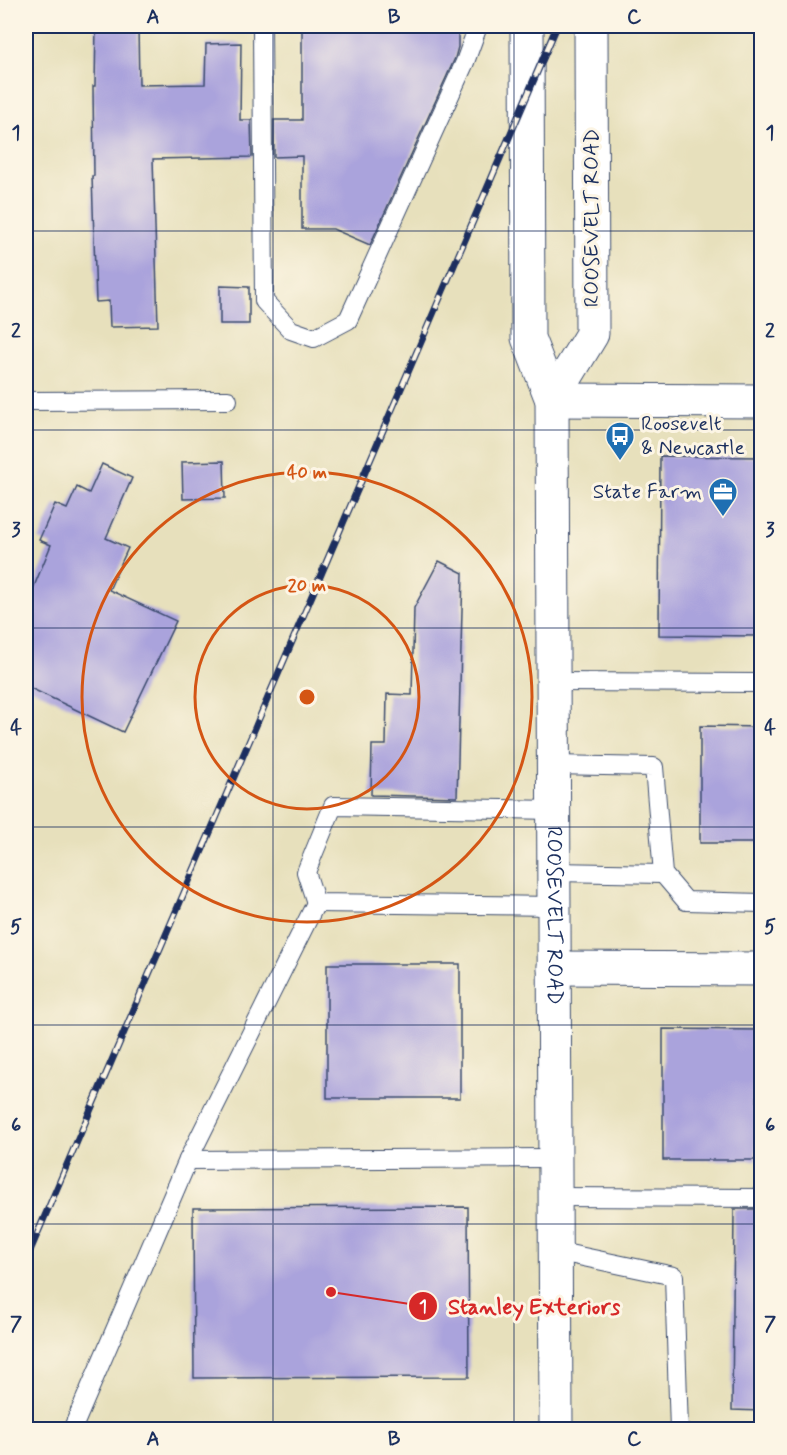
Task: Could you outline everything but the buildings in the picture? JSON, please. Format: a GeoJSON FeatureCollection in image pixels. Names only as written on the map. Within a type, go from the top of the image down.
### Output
{"type":"FeatureCollection","features":[{"type":"Feature","properties":{"kind":"main road","name":"ROOSEVELT ROAD"},"geometry":{"type":"LineString","coordinates":[[527,26],[528,338],[552,400],[556,1430]]}},
{"type":"Feature","properties":{"kind":"main road","name":"ROOSEVELT ROAD"},"geometry":{"type":"LineString","coordinates":[[552,400],[592,334],[591,26]]}},
{"type":"Feature","properties":{"kind":"main road"},"geometry":{"type":"LineString","coordinates":[[552,400],[762,401]]}},
{"type":"Feature","properties":{"kind":"main road"},"geometry":{"type":"LineString","coordinates":[[554,968],[762,969]]}},
{"type":"Feature","properties":{"kind":"lane"},"geometry":{"type":"LineString","coordinates":[[262,26],[264,301],[291,330],[314,338],[348,320],[465,63],[478,26]]}},
{"type":"Feature","properties":{"kind":"lane"},"geometry":{"type":"LineString","coordinates":[[26,400],[228,400]]}},
{"type":"Feature","properties":{"kind":"lane"},"geometry":{"type":"LineString","coordinates":[[553,682],[762,683]]}},
{"type":"Feature","properties":{"kind":"lane"},"geometry":{"type":"LineString","coordinates":[[553,765],[654,767],[663,874],[686,900],[762,903]]}},
{"type":"Feature","properties":{"kind":"lane"},"geometry":{"type":"LineString","coordinates":[[72,1430],[188,1160],[316,903],[306,872],[333,806],[554,810]]}},
{"type":"Feature","properties":{"kind":"lane"},"geometry":{"type":"LineString","coordinates":[[554,872],[663,874]]}},
{"type":"Feature","properties":{"kind":"lane"},"geometry":{"type":"LineString","coordinates":[[316,903],[554,906]]}},
{"type":"Feature","properties":{"kind":"lane"},"geometry":{"type":"LineString","coordinates":[[188,1160],[555,1158]]}},
{"type":"Feature","properties":{"kind":"lane"},"geometry":{"type":"LineString","coordinates":[[555,1197],[762,1198]]}},
{"type":"Feature","properties":{"kind":"lane"},"geometry":{"type":"LineString","coordinates":[[555,1251],[674,1276],[679,1430]]}},
{"type":"Feature","properties":{"kind":"railway"},"geometry":{"type":"LineString","coordinates":[[26,1260],[557,26]]}},
{"type":"Feature","properties":{"kind":"place","name":"Roosevelt & Newcastle"},"geometry":{"type":"Point","coordinates":[620,462]}},
{"type":"Feature","properties":{"kind":"place","name":"State Farm"},"geometry":{"type":"Point","coordinates":[723,518]}},
{"type":"Feature","properties":{"kind":"place","name":"Stanley Exteriors"},"geometry":{"type":"Point","coordinates":[331,1292]}}]}
